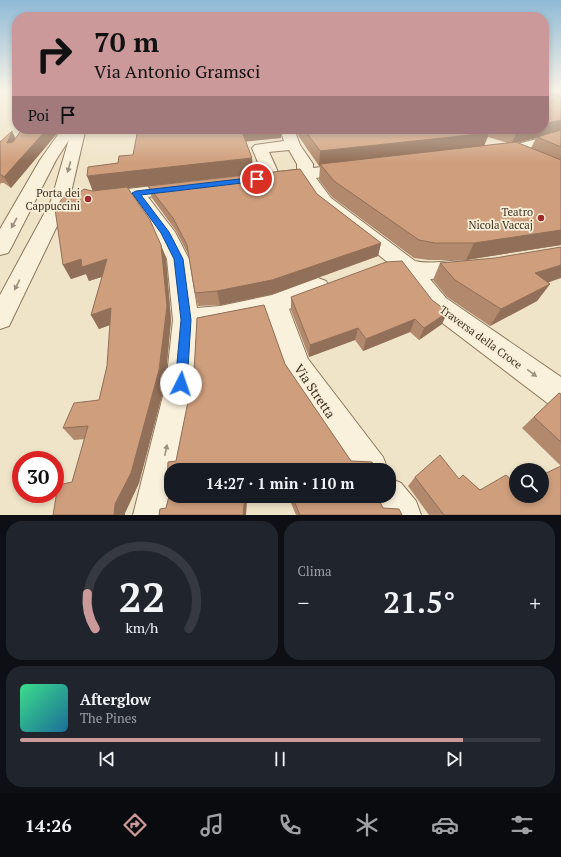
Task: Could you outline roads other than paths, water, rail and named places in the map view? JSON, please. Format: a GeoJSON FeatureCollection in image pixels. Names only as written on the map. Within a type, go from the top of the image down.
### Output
{"type":"FeatureCollection","features":[{"type":"Feature","properties":{"kind":"street"},"geometry":{"type":"LineString","coordinates":[[0,248],[48,160],[66,134]]}},
{"type":"Feature","properties":{"kind":"street"},"geometry":{"type":"LineString","coordinates":[[0,319],[60,201],[77,134]]}},
{"type":"Feature","properties":{"kind":"street","name":"Traversa della Croce"},"geometry":{"type":"LineString","coordinates":[[289,134],[293,145],[305,164],[305,174],[324,202],[406,265],[437,305],[561,395]]}},
{"type":"Feature","properties":{"kind":"street"},"geometry":{"type":"LineString","coordinates":[[511,151],[561,137]]}},
{"type":"Feature","properties":{"kind":"street"},"geometry":{"type":"LineString","coordinates":[[293,145],[260,148],[264,178],[368,167]]}},
{"type":"Feature","properties":{"kind":"street"},"geometry":{"type":"LineString","coordinates":[[484,149],[511,151],[533,160]]}},
{"type":"Feature","properties":{"kind":"street"},"geometry":{"type":"LineString","coordinates":[[60,201],[196,186]]}},
{"type":"Feature","properties":{"kind":"street"},"geometry":{"type":"LineString","coordinates":[[136,193],[165,232],[178,259],[186,320],[181,384],[152,515]]}},
{"type":"Feature","properties":{"kind":"street"},"geometry":{"type":"LineString","coordinates":[[373,268],[391,264],[406,265],[424,271],[440,272],[490,265]]}},
{"type":"Feature","properties":{"kind":"street"},"geometry":{"type":"LineString","coordinates":[[186,320],[220,316],[275,304],[340,279]]}},
{"type":"Feature","properties":{"kind":"street","name":"Via Stretta"},"geometry":{"type":"LineString","coordinates":[[275,304],[296,366],[365,463]]}},
{"type":"Feature","properties":{"kind":"street"},"geometry":{"type":"LineString","coordinates":[[393,503],[402,515]]}},
{"type":"Feature","properties":{"kind":"place","name":"Porta dei Cappuccini"},"geometry":{"type":"Point","coordinates":[88,199]}},
{"type":"Feature","properties":{"kind":"place","name":"Teatro Nicola Vaccaj"},"geometry":{"type":"Point","coordinates":[541,218]}}]}
